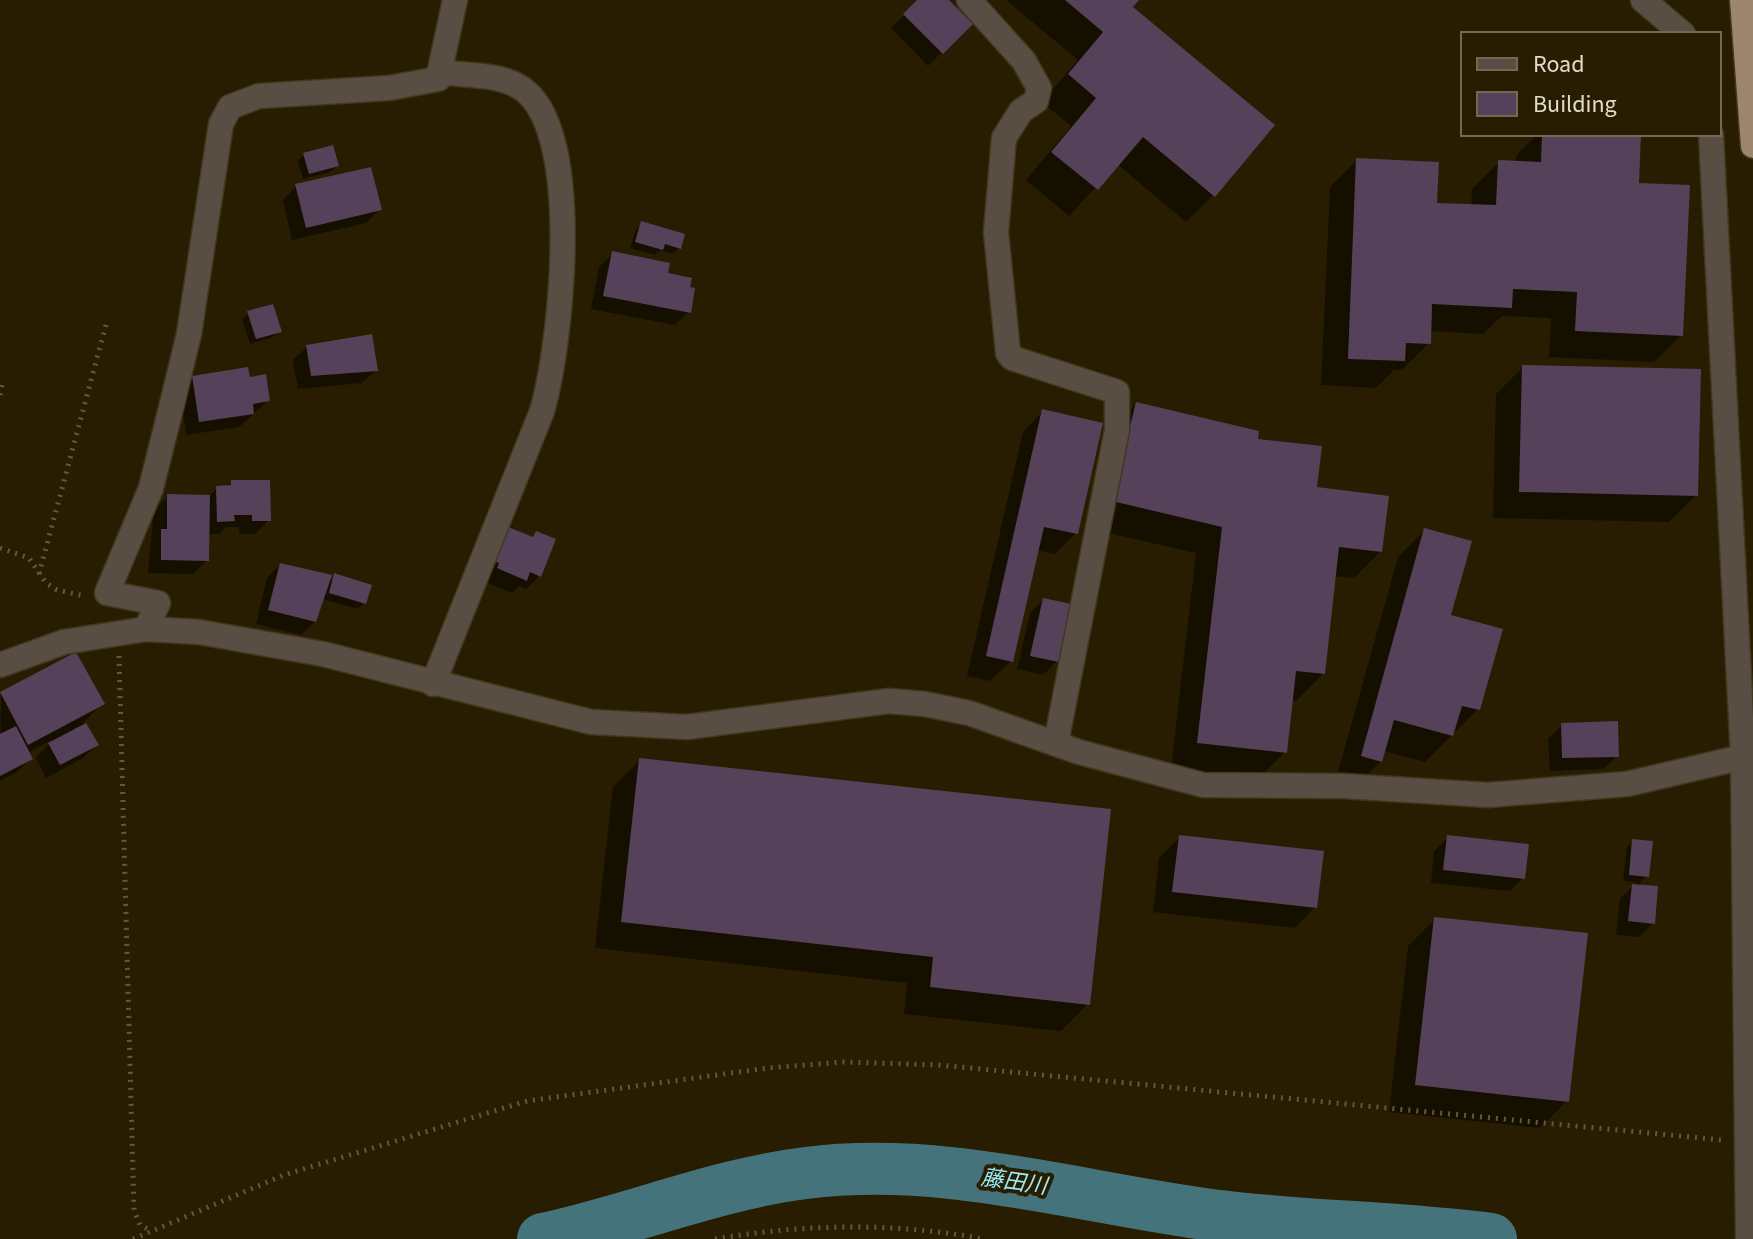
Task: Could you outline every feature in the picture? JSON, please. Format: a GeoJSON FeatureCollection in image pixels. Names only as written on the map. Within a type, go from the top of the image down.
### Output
{"type":"FeatureCollection","features":[{"type":"Feature","properties":{"kind":"highway"},"geometry":{"type":"LineString","coordinates":[[1742,0],[1753,146]]}},
{"type":"Feature","properties":{"kind":"street"},"geometry":{"type":"LineString","coordinates":[[146,629],[158,603],[107,593],[151,488],[186,348],[216,145],[225,114],[240,101],[259,96],[403,86],[438,79],[455,0]]}},
{"type":"Feature","properties":{"kind":"street"},"geometry":{"type":"LineString","coordinates":[[969,0],[1024,61],[1039,88],[1036,101],[1021,111],[1004,138],[996,232],[1008,353],[1012,358],[1117,392],[1118,400],[1117,430],[1056,743]]}},
{"type":"Feature","properties":{"kind":"street"},"geometry":{"type":"LineString","coordinates":[[1643,0],[1681,32]]}},
{"type":"Feature","properties":{"kind":"street"},"geometry":{"type":"LineString","coordinates":[[433,684],[542,411],[553,374],[562,292],[557,168],[546,122],[535,101],[523,89],[506,81],[440,72]]}},
{"type":"Feature","properties":{"kind":"street"},"geometry":{"type":"LineString","coordinates":[[1711,136],[1743,757],[1748,1239]]}},
{"type":"Feature","properties":{"kind":"street"},"geometry":{"type":"LineString","coordinates":[[0,665],[64,642],[118,631],[146,629],[199,632],[323,654],[591,722],[687,727],[901,702],[969,713],[1056,743],[1203,785],[1343,786],[1488,795],[1627,784],[1743,757]]}},
{"type":"Feature","properties":{"kind":"path"},"geometry":{"type":"LineString","coordinates":[[39,574],[107,321]]}},
{"type":"Feature","properties":{"kind":"path"},"geometry":{"type":"LineString","coordinates":[[0,395],[3,380]]}},
{"type":"Feature","properties":{"kind":"path"},"geometry":{"type":"LineString","coordinates":[[0,548],[29,558],[39,574],[57,590],[100,600],[113,595]]}},
{"type":"Feature","properties":{"kind":"path"},"geometry":{"type":"LineString","coordinates":[[118,631],[134,1210],[140,1225],[150,1230]]}},
{"type":"Feature","properties":{"kind":"path"},"geometry":{"type":"LineString","coordinates":[[133,1239],[284,1175],[527,1101],[768,1068],[842,1062],[938,1065],[1745,1143]]}},
{"type":"Feature","properties":{"kind":"path"},"geometry":{"type":"LineString","coordinates":[[715,1239],[749,1233],[874,1226],[983,1239]]}},
{"type":"Feature","properties":{"kind":"building"},"geometry":{"type":"Polygon","coordinates":[[[917,0],[949,0],[973,24],[943,54],[903,14],[917,0]]]}},
{"type":"Feature","properties":{"kind":"building"},"geometry":{"type":"Polygon","coordinates":[[[1065,0],[1139,0],[1133,7],[1275,125],[1215,197],[1143,137],[1098,190],[1051,152],[1096,98],[1068,74],[1103,32],[1065,0]]]}},
{"type":"Feature","properties":{"kind":"building"},"geometry":{"type":"Polygon","coordinates":[[[1542,136],[1641,136],[1639,183],[1690,185],[1683,336],[1575,331],[1577,292],[1513,289],[1512,308],[1432,304],[1431,344],[1406,343],[1405,361],[1348,359],[1356,158],[1439,162],[1437,203],[1496,205],[1498,160],[1541,162],[1542,136]]]}},
{"type":"Feature","properties":{"kind":"building"},"geometry":{"type":"Polygon","coordinates":[[[333,145],[339,166],[309,174],[303,153],[333,145]]]}},
{"type":"Feature","properties":{"kind":"building"},"geometry":{"type":"Polygon","coordinates":[[[371,167],[382,210],[306,228],[295,184],[371,167]]]}},
{"type":"Feature","properties":{"kind":"building"},"geometry":{"type":"Polygon","coordinates":[[[641,221],[685,234],[681,249],[665,244],[663,250],[635,242],[641,221]]]}},
{"type":"Feature","properties":{"kind":"building"},"geometry":{"type":"Polygon","coordinates":[[[612,251],[670,263],[668,273],[692,278],[690,287],[695,288],[691,313],[603,296],[612,251]]]}},
{"type":"Feature","properties":{"kind":"building"},"geometry":{"type":"Polygon","coordinates":[[[273,304],[282,332],[256,339],[247,311],[273,304]]]}},
{"type":"Feature","properties":{"kind":"building"},"geometry":{"type":"Polygon","coordinates":[[[372,334],[378,371],[311,376],[306,345],[372,334]]]}},
{"type":"Feature","properties":{"kind":"building"},"geometry":{"type":"Polygon","coordinates":[[[1522,365],[1701,369],[1698,496],[1519,492],[1522,365]]]}},
{"type":"Feature","properties":{"kind":"building"},"geometry":{"type":"Polygon","coordinates":[[[248,367],[250,377],[266,374],[270,401],[253,404],[254,414],[199,422],[192,376],[248,367]]]}},
{"type":"Feature","properties":{"kind":"building"},"geometry":{"type":"Polygon","coordinates":[[[1136,402],[1259,431],[1258,439],[1322,446],[1317,487],[1389,496],[1382,552],[1339,547],[1325,674],[1296,671],[1287,753],[1197,743],[1222,527],[1112,501],[1136,402]]]}},
{"type":"Feature","properties":{"kind":"building"},"geometry":{"type":"Polygon","coordinates":[[[1042,409],[1103,423],[1078,534],[1044,527],[1013,662],[986,656],[1042,409]]]}},
{"type":"Feature","properties":{"kind":"building"},"geometry":{"type":"Polygon","coordinates":[[[231,480],[270,480],[271,521],[252,521],[252,515],[234,515],[235,521],[217,522],[216,486],[231,485],[231,480]]]}},
{"type":"Feature","properties":{"kind":"building"},"geometry":{"type":"Polygon","coordinates":[[[167,494],[210,495],[209,561],[161,560],[161,529],[167,529],[167,494]]]}},
{"type":"Feature","properties":{"kind":"building"},"geometry":{"type":"Polygon","coordinates":[[[508,527],[533,537],[536,531],[556,539],[541,577],[530,572],[527,581],[497,568],[499,563],[494,561],[508,527]]]}},
{"type":"Feature","properties":{"kind":"building"},"geometry":{"type":"Polygon","coordinates":[[[1424,528],[1472,541],[1451,615],[1503,629],[1480,710],[1462,706],[1453,736],[1394,720],[1382,762],[1361,756],[1424,528]]]}},
{"type":"Feature","properties":{"kind":"building"},"geometry":{"type":"Polygon","coordinates":[[[280,563],[332,575],[316,622],[268,610],[280,563]]]}},
{"type":"Feature","properties":{"kind":"building"},"geometry":{"type":"Polygon","coordinates":[[[334,573],[372,585],[366,604],[329,593],[334,573]]]}},
{"type":"Feature","properties":{"kind":"building"},"geometry":{"type":"Polygon","coordinates":[[[1043,598],[1072,604],[1059,662],[1030,656],[1043,598]]]}},
{"type":"Feature","properties":{"kind":"building"},"geometry":{"type":"Polygon","coordinates":[[[76,652],[105,704],[28,745],[0,692],[76,652]]]}},
{"type":"Feature","properties":{"kind":"building"},"geometry":{"type":"Polygon","coordinates":[[[1618,721],[1619,757],[1562,758],[1561,723],[1618,721]]]}},
{"type":"Feature","properties":{"kind":"building"},"geometry":{"type":"Polygon","coordinates":[[[86,723],[99,745],[60,765],[48,743],[86,723]]]}},
{"type":"Feature","properties":{"kind":"building"},"geometry":{"type":"Polygon","coordinates":[[[16,726],[33,759],[0,776],[0,734],[16,726]]]}},
{"type":"Feature","properties":{"kind":"building"},"geometry":{"type":"Polygon","coordinates":[[[639,758],[1111,809],[1090,1005],[930,987],[933,957],[621,922],[639,758]]]}},
{"type":"Feature","properties":{"kind":"building"},"geometry":{"type":"Polygon","coordinates":[[[1179,835],[1324,851],[1317,908],[1172,892],[1179,835]]]}},
{"type":"Feature","properties":{"kind":"building"},"geometry":{"type":"Polygon","coordinates":[[[1447,835],[1529,844],[1525,879],[1443,870],[1447,835]]]}},
{"type":"Feature","properties":{"kind":"building"},"geometry":{"type":"Polygon","coordinates":[[[1632,839],[1653,841],[1649,877],[1629,875],[1632,839]]]}},
{"type":"Feature","properties":{"kind":"building"},"geometry":{"type":"Polygon","coordinates":[[[1632,884],[1658,886],[1655,924],[1628,921],[1632,884]]]}},
{"type":"Feature","properties":{"kind":"building"},"geometry":{"type":"Polygon","coordinates":[[[1434,917],[1588,933],[1569,1102],[1415,1085],[1434,917]]]}},
{"type":"Feature","properties":{"kind":"waterway","name":"藤田川"},"geometry":{"type":"LineString","coordinates":[[543,1239],[739,1185],[806,1173],[858,1169],[962,1174],[1220,1216],[1491,1239]]}}]}
